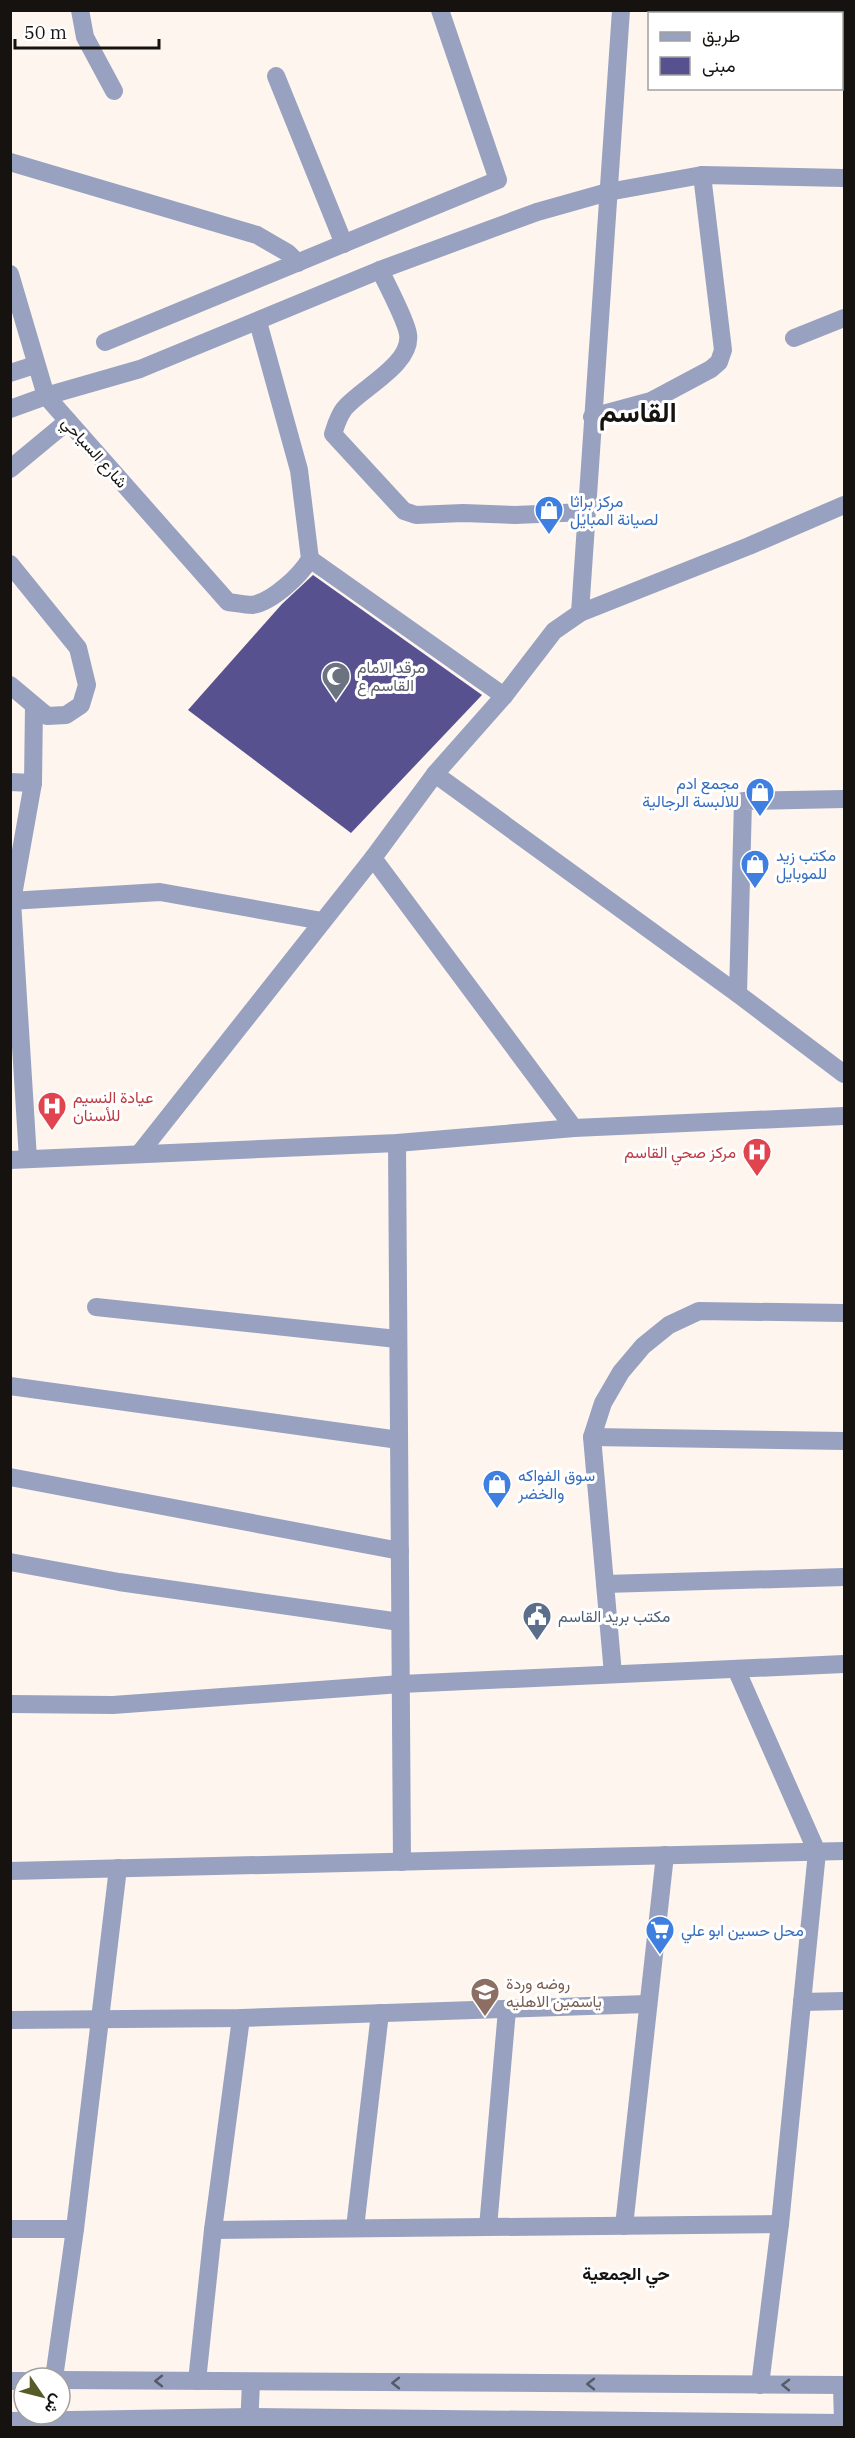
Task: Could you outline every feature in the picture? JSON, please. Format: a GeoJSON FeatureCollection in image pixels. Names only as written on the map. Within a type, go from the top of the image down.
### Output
{"type":"FeatureCollection","features":[{"type":"Feature","properties":{"kind":"street"},"geometry":{"type":"LineString","coordinates":[[80,10],[85,37],[114,91]]}},
{"type":"Feature","properties":{"kind":"street"},"geometry":{"type":"LineString","coordinates":[[105,342],[498,180],[440,10]]}},
{"type":"Feature","properties":{"kind":"street"},"geometry":{"type":"LineString","coordinates":[[580,613],[621,10]]}},
{"type":"Feature","properties":{"kind":"street"},"geometry":{"type":"LineString","coordinates":[[276,76],[344,244]]}},
{"type":"Feature","properties":{"kind":"street"},"geometry":{"type":"LineString","coordinates":[[10,162],[257,235],[288,253],[298,263]]}},
{"type":"Feature","properties":{"kind":"street"},"geometry":{"type":"LineString","coordinates":[[592,417],[651,401],[711,369],[719,362],[723,350],[702,175]]}},
{"type":"Feature","properties":{"kind":"street"},"geometry":{"type":"LineString","coordinates":[[10,409],[46,396],[140,369],[380,270],[537,212],[608,192],[702,175],[844,178]]}},
{"type":"Feature","properties":{"kind":"street"},"geometry":{"type":"LineString","coordinates":[[380,270],[409,334],[407,348],[395,365],[345,408],[333,434],[404,512],[416,515],[586,513]]}},
{"type":"Feature","properties":{"kind":"street","name":"شارع السياحي"},"geometry":{"type":"LineString","coordinates":[[10,274],[46,396],[228,602],[253,605],[283,590],[302,572],[310,559]]}},
{"type":"Feature","properties":{"kind":"street"},"geometry":{"type":"LineString","coordinates":[[794,338],[844,318]]}},
{"type":"Feature","properties":{"kind":"street"},"geometry":{"type":"LineString","coordinates":[[258,322],[299,470],[310,559],[504,696]]}},
{"type":"Feature","properties":{"kind":"street"},"geometry":{"type":"LineString","coordinates":[[10,373],[35,365]]}},
{"type":"Feature","properties":{"kind":"street"},"geometry":{"type":"LineString","coordinates":[[10,469],[68,421]]}},
{"type":"Feature","properties":{"kind":"street"},"geometry":{"type":"LineString","coordinates":[[139,1154],[373,858],[435,774],[504,696],[554,631],[580,613],[749,546],[844,505]]}},
{"type":"Feature","properties":{"kind":"street"},"geometry":{"type":"LineString","coordinates":[[10,564],[78,648],[87,685],[81,705],[66,715],[47,716],[10,685]]}},
{"type":"Feature","properties":{"kind":"street"},"geometry":{"type":"LineString","coordinates":[[34,706],[33,783],[11,901],[20,1160],[397,1143],[574,1128],[844,1116]]}},
{"type":"Feature","properties":{"kind":"street"},"geometry":{"type":"LineString","coordinates":[[435,774],[738,994],[844,1074]]}},
{"type":"Feature","properties":{"kind":"street"},"geometry":{"type":"LineString","coordinates":[[10,782],[33,783]]}},
{"type":"Feature","properties":{"kind":"street"},"geometry":{"type":"LineString","coordinates":[[738,994],[743,801],[844,799]]}},
{"type":"Feature","properties":{"kind":"street"},"geometry":{"type":"LineString","coordinates":[[373,858],[574,1128]]}},
{"type":"Feature","properties":{"kind":"street"},"geometry":{"type":"LineString","coordinates":[[11,901],[160,892],[322,921]]}},
{"type":"Feature","properties":{"kind":"street"},"geometry":{"type":"LineString","coordinates":[[397,1143],[402,1862]]}},
{"type":"Feature","properties":{"kind":"street"},"geometry":{"type":"LineString","coordinates":[[96,1307],[397,1339]]}},
{"type":"Feature","properties":{"kind":"street"},"geometry":{"type":"LineString","coordinates":[[613,1674],[592,1437],[603,1403],[621,1372],[643,1346],[669,1325],[699,1311],[844,1313]]}},
{"type":"Feature","properties":{"kind":"street"},"geometry":{"type":"LineString","coordinates":[[10,1386],[399,1440]]}},
{"type":"Feature","properties":{"kind":"street"},"geometry":{"type":"LineString","coordinates":[[592,1437],[844,1441]]}},
{"type":"Feature","properties":{"kind":"street"},"geometry":{"type":"LineString","coordinates":[[10,1477],[400,1551]]}},
{"type":"Feature","properties":{"kind":"street"},"geometry":{"type":"LineString","coordinates":[[10,1562],[119,1582],[400,1622]]}},
{"type":"Feature","properties":{"kind":"street"},"geometry":{"type":"LineString","coordinates":[[605,1584],[844,1577]]}},
{"type":"Feature","properties":{"kind":"street"},"geometry":{"type":"LineString","coordinates":[[10,1704],[113,1705],[401,1684],[844,1664]]}},
{"type":"Feature","properties":{"kind":"street"},"geometry":{"type":"LineString","coordinates":[[736,1669],[817,1852],[780,2224],[760,2385]]}},
{"type":"Feature","properties":{"kind":"street"},"geometry":{"type":"LineString","coordinates":[[10,1871],[844,1851]]}},
{"type":"Feature","properties":{"kind":"street"},"geometry":{"type":"LineString","coordinates":[[624,2226],[665,1855]]}},
{"type":"Feature","properties":{"kind":"street"},"geometry":{"type":"LineString","coordinates":[[56,2366],[75,2229],[118,1868]]}},
{"type":"Feature","properties":{"kind":"street"},"geometry":{"type":"LineString","coordinates":[[802,2002],[844,2001]]}},
{"type":"Feature","properties":{"kind":"street"},"geometry":{"type":"LineString","coordinates":[[10,2020],[241,2018],[647,2004]]}},
{"type":"Feature","properties":{"kind":"street"},"geometry":{"type":"LineString","coordinates":[[488,2227],[507,2010]]}},
{"type":"Feature","properties":{"kind":"street"},"geometry":{"type":"LineString","coordinates":[[355,2228],[380,2013]]}},
{"type":"Feature","properties":{"kind":"street"},"geometry":{"type":"LineString","coordinates":[[197,2381],[213,2230],[241,2018]]}},
{"type":"Feature","properties":{"kind":"street"},"geometry":{"type":"LineString","coordinates":[[213,2230],[780,2224]]}},
{"type":"Feature","properties":{"kind":"street"},"geometry":{"type":"LineString","coordinates":[[10,2229],[75,2229]]}},
{"type":"Feature","properties":{"kind":"street"},"geometry":{"type":"LineString","coordinates":[[10,2421],[800,2426],[844,2423],[843,2385],[72,2380]]}},
{"type":"Feature","properties":{"kind":"street"},"geometry":{"type":"LineString","coordinates":[[249,2422],[251,2382]]}},
{"type":"Feature","properties":{"kind":"building","name":"مرقد الامام القاسم ع"},"geometry":{"type":"Polygon","coordinates":[[[313,575],[482,695],[351,833],[188,710],[282,604],[313,575]]]}},
{"type":"Feature","properties":{"kind":"place","name":"مركز براثا لصيانة المبايل"},"geometry":{"type":"Point","coordinates":[549,536]}},
{"type":"Feature","properties":{"kind":"place","name":"مرقد الامام القاسم ع"},"geometry":{"type":"Point","coordinates":[336,702]}},
{"type":"Feature","properties":{"kind":"place","name":"مجمع ادم للالبسة الرجالية"},"geometry":{"type":"Point","coordinates":[760,818]}},
{"type":"Feature","properties":{"kind":"place","name":"مكتب زيد للموبايل"},"geometry":{"type":"Point","coordinates":[755,890]}},
{"type":"Feature","properties":{"kind":"place","name":"عيادة النسيم للأسنان"},"geometry":{"type":"Point","coordinates":[52,1132]}},
{"type":"Feature","properties":{"kind":"place","name":"مركز صحي القاسم"},"geometry":{"type":"Point","coordinates":[757,1178]}},
{"type":"Feature","properties":{"kind":"place","name":"سوق الفواكه والخضر"},"geometry":{"type":"Point","coordinates":[497,1510]}},
{"type":"Feature","properties":{"kind":"place","name":"مكتب بريد القاسم"},"geometry":{"type":"Point","coordinates":[537,1642]}},
{"type":"Feature","properties":{"kind":"place","name":"محل حسين ابو علي"},"geometry":{"type":"Point","coordinates":[660,1956]}},
{"type":"Feature","properties":{"kind":"place","name":"روضه وردة ياسمين الاهليه"},"geometry":{"type":"Point","coordinates":[485,2018]}},
{"type":"Feature","properties":{"kind":"district","name":"القاسم"},"geometry":{"type":"Point","coordinates":[638,411]}},
{"type":"Feature","properties":{"kind":"district","name":"حي الجمعية"},"geometry":{"type":"Point","coordinates":[626,2273]}}]}
